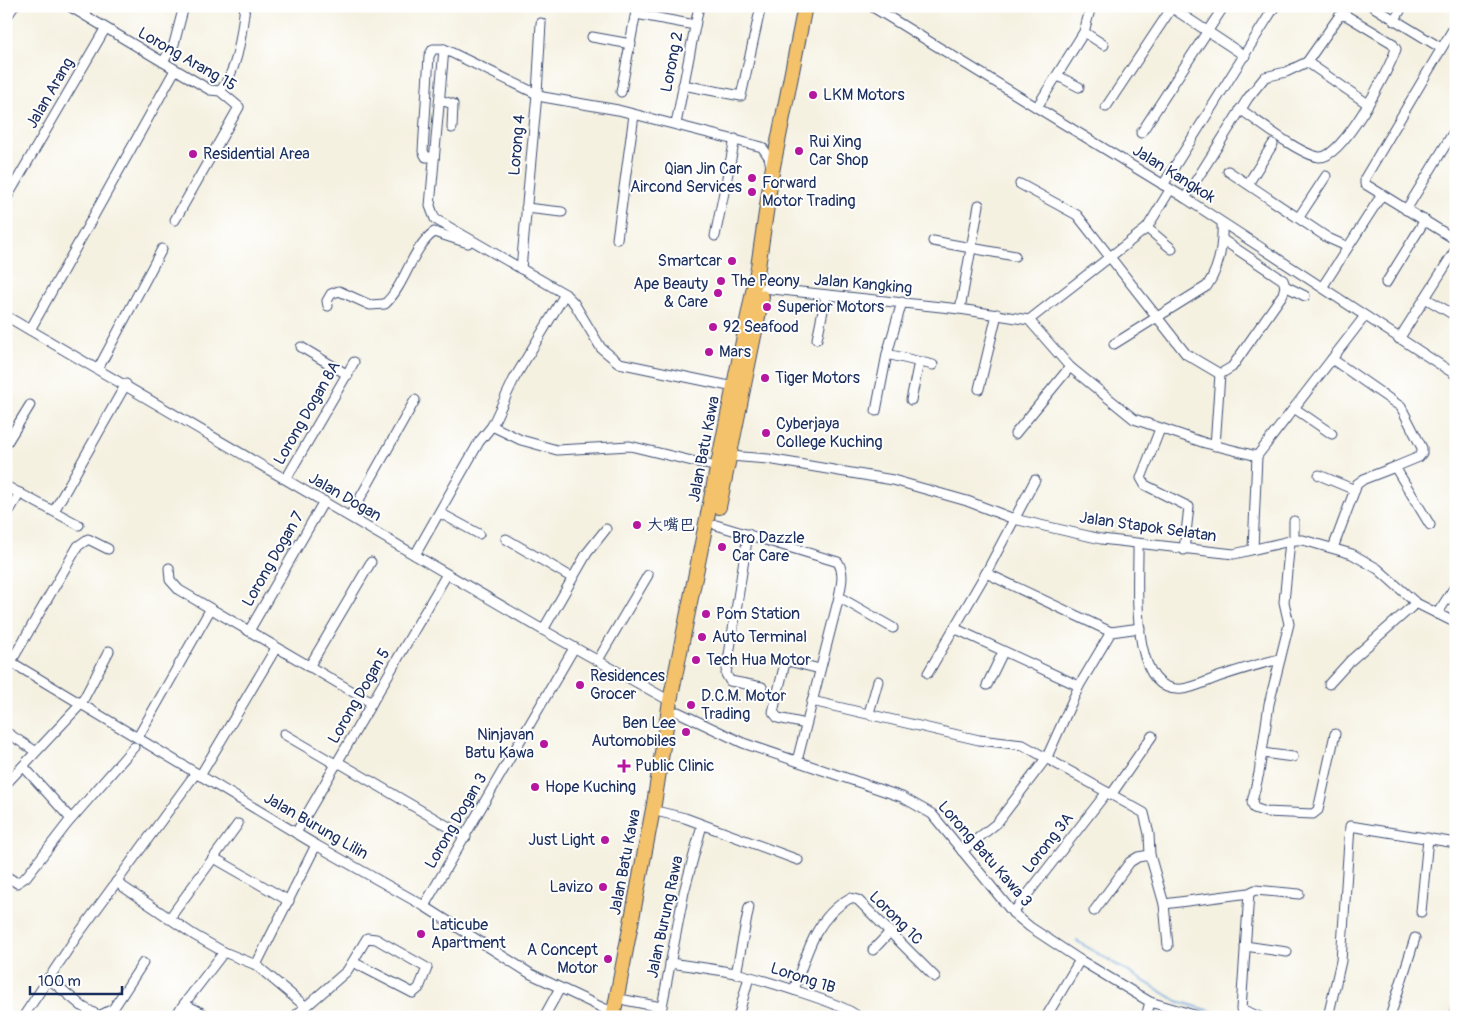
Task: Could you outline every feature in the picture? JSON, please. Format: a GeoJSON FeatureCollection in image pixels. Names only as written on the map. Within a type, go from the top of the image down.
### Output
{"type":"FeatureCollection","features":[{"type":"Feature","properties":{"kind":"highway","name":"Jalan Batu Kawa"},"geometry":{"type":"LineString","coordinates":[[616,1015],[654,804],[758,267],[772,172],[805,6]]}},
{"type":"Feature","properties":{"kind":"highway","name":"Jalan Batu Kawa"},"geometry":{"type":"LineString","coordinates":[[616,1015],[625,1000],[660,812],[674,707],[730,456],[763,288],[779,182],[813,6]]}},
{"type":"Feature","properties":{"kind":"street"},"geometry":{"type":"LineString","coordinates":[[6,18],[14,6]]}},
{"type":"Feature","properties":{"kind":"street","name":"Lorong Arang 15"},"geometry":{"type":"LineString","coordinates":[[69,6],[79,9],[105,29],[210,90],[220,91],[239,107],[175,220]]}},
{"type":"Feature","properties":{"kind":"street"},"geometry":{"type":"LineString","coordinates":[[163,62],[174,44],[182,22],[184,6]]}},
{"type":"Feature","properties":{"kind":"street"},"geometry":{"type":"LineString","coordinates":[[220,91],[228,82],[234,68],[245,6]]}},
{"type":"Feature","properties":{"kind":"street","name":"Lorong 2"},"geometry":{"type":"LineString","coordinates":[[676,124],[699,6]]}},
{"type":"Feature","properties":{"kind":"street"},"geometry":{"type":"LineString","coordinates":[[683,85],[741,96],[761,6]]}},
{"type":"Feature","properties":{"kind":"street","name":"Jalan Kangkok"},"geometry":{"type":"LineString","coordinates":[[871,6],[1185,198],[1456,375]]}},
{"type":"Feature","properties":{"kind":"street"},"geometry":{"type":"LineString","coordinates":[[1037,107],[1084,32],[1091,6]]}},
{"type":"Feature","properties":{"kind":"street"},"geometry":{"type":"LineString","coordinates":[[1141,133],[1224,6]]}},
{"type":"Feature","properties":{"kind":"street"},"geometry":{"type":"LineString","coordinates":[[1257,456],[1215,446],[1134,419],[1070,367],[1029,320],[1111,258],[1147,228],[1166,188],[1275,6]]}},
{"type":"Feature","properties":{"kind":"street"},"geometry":{"type":"LineString","coordinates":[[1372,6],[1441,48]]}},
{"type":"Feature","properties":{"kind":"street"},"geometry":{"type":"LineString","coordinates":[[1394,21],[1403,6]]}},
{"type":"Feature","properties":{"kind":"street"},"geometry":{"type":"LineString","coordinates":[[1106,107],[1171,7],[1245,56]]}},
{"type":"Feature","properties":{"kind":"street"},"geometry":{"type":"LineString","coordinates":[[621,92],[636,10],[695,25]]}},
{"type":"Feature","properties":{"kind":"street"},"geometry":{"type":"LineString","coordinates":[[1185,198],[1240,109],[1255,88],[1265,77],[1286,72],[1307,62],[1340,16],[1347,16],[1392,43],[1396,49],[1359,121],[1334,152],[1326,157],[1318,157],[1304,152],[1240,109]]}},
{"type":"Feature","properties":{"kind":"street","name":"Lorong 4"},"geometry":{"type":"LineString","coordinates":[[520,269],[537,94],[541,23]]}},
{"type":"Feature","properties":{"kind":"street"},"geometry":{"type":"LineString","coordinates":[[1456,24],[1365,178],[1365,184],[1381,196],[1425,220],[1456,240]]}},
{"type":"Feature","properties":{"kind":"street","name":"Jalan Arang"},"geometry":{"type":"LineString","coordinates":[[6,199],[105,29]]}},
{"type":"Feature","properties":{"kind":"street"},"geometry":{"type":"LineString","coordinates":[[1084,32],[1104,45]]}},
{"type":"Feature","properties":{"kind":"street"},"geometry":{"type":"LineString","coordinates":[[592,37],[631,44]]}},
{"type":"Feature","properties":{"kind":"street"},"geometry":{"type":"LineString","coordinates":[[434,156],[426,156],[423,151],[429,56],[434,49],[444,49],[537,94],[676,124],[762,147],[769,157],[772,172]]}},
{"type":"Feature","properties":{"kind":"street"},"geometry":{"type":"LineString","coordinates":[[444,49],[430,206],[432,215],[475,243],[565,294],[574,303],[600,348],[618,363],[734,387]]}},
{"type":"Feature","properties":{"kind":"street"},"geometry":{"type":"LineString","coordinates":[[1307,62],[1368,104]]}},
{"type":"Feature","properties":{"kind":"street"},"geometry":{"type":"LineString","coordinates":[[30,330],[175,70]]}},
{"type":"Feature","properties":{"kind":"street"},"geometry":{"type":"LineString","coordinates":[[1058,76],[1080,87]]}},
{"type":"Feature","properties":{"kind":"street"},"geometry":{"type":"LineString","coordinates":[[440,100],[453,104],[452,128]]}},
{"type":"Feature","properties":{"kind":"street"},"geometry":{"type":"LineString","coordinates":[[617,239],[634,115]]}},
{"type":"Feature","properties":{"kind":"street"},"geometry":{"type":"LineString","coordinates":[[762,147],[775,140],[782,124]]}},
{"type":"Feature","properties":{"kind":"street"},"geometry":{"type":"LineString","coordinates":[[1406,210],[1456,128]]}},
{"type":"Feature","properties":{"kind":"street"},"geometry":{"type":"LineString","coordinates":[[715,236],[735,139]]}},
{"type":"Feature","properties":{"kind":"street"},"geometry":{"type":"LineString","coordinates":[[1248,184],[1273,144]]}},
{"type":"Feature","properties":{"kind":"street"},"geometry":{"type":"LineString","coordinates":[[1228,171],[1328,238],[1346,246]]}},
{"type":"Feature","properties":{"kind":"street"},"geometry":{"type":"LineString","coordinates":[[1299,218],[1326,176]]}},
{"type":"Feature","properties":{"kind":"street"},"geometry":{"type":"LineString","coordinates":[[1020,184],[1077,215],[1193,360],[1220,374]]}},
{"type":"Feature","properties":{"kind":"street"},"geometry":{"type":"LineString","coordinates":[[1322,286],[1346,246],[1381,196]]}},
{"type":"Feature","properties":{"kind":"street"},"geometry":{"type":"LineString","coordinates":[[960,309],[980,205]]}},
{"type":"Feature","properties":{"kind":"street"},"geometry":{"type":"LineString","coordinates":[[526,208],[562,212]]}},
{"type":"Feature","properties":{"kind":"street"},"geometry":{"type":"LineString","coordinates":[[1386,283],[1425,220]]}},
{"type":"Feature","properties":{"kind":"street"},"geometry":{"type":"LineString","coordinates":[[1114,344],[1207,286],[1216,273],[1223,240],[1222,223]]}},
{"type":"Feature","properties":{"kind":"street"},"geometry":{"type":"LineString","coordinates":[[1147,228],[1172,249]]}},
{"type":"Feature","properties":{"kind":"street"},"geometry":{"type":"LineString","coordinates":[[328,306],[327,301],[331,294],[339,291],[370,305],[385,304],[408,271],[424,241],[434,232],[469,244],[475,243]]}},
{"type":"Feature","properties":{"kind":"street"},"geometry":{"type":"LineString","coordinates":[[1220,374],[1232,367],[1284,290],[1283,280],[1223,240]]}},
{"type":"Feature","properties":{"kind":"street"},"geometry":{"type":"LineString","coordinates":[[933,241],[1015,256]]}},
{"type":"Feature","properties":{"kind":"street"},"geometry":{"type":"LineString","coordinates":[[98,369],[162,249]]}},
{"type":"Feature","properties":{"kind":"street"},"geometry":{"type":"LineString","coordinates":[[1400,339],[1456,249]]}},
{"type":"Feature","properties":{"kind":"street","name":"Jalan Kangking"},"geometry":{"type":"LineString","coordinates":[[763,288],[826,296],[902,302],[1029,320]]}},
{"type":"Feature","properties":{"kind":"street"},"geometry":{"type":"LineString","coordinates":[[1284,290],[1305,296]]}},
{"type":"Feature","properties":{"kind":"street"},"geometry":{"type":"LineString","coordinates":[[415,555],[480,442],[492,426],[514,379],[565,294]]}},
{"type":"Feature","properties":{"kind":"street"},"geometry":{"type":"LineString","coordinates":[[817,340],[826,296]]}},
{"type":"Feature","properties":{"kind":"street"},"geometry":{"type":"LineString","coordinates":[[1425,298],[1456,316]]}},
{"type":"Feature","properties":{"kind":"street"},"geometry":{"type":"LineString","coordinates":[[876,411],[887,354],[902,302]]}},
{"type":"Feature","properties":{"kind":"street"},"geometry":{"type":"LineString","coordinates":[[979,389],[997,314]]}},
{"type":"Feature","properties":{"kind":"street","name":"Jalan Dogan"},"geometry":{"type":"LineString","coordinates":[[6,316],[126,384],[543,630],[598,660],[674,707]]}},
{"type":"Feature","properties":{"kind":"street"},"geometry":{"type":"LineString","coordinates":[[1253,549],[1257,456],[1365,316]]}},
{"type":"Feature","properties":{"kind":"street"},"geometry":{"type":"LineString","coordinates":[[301,347],[348,375]]}},
{"type":"Feature","properties":{"kind":"street"},"geometry":{"type":"LineString","coordinates":[[887,354],[933,365]]}},
{"type":"Feature","properties":{"kind":"street"},"geometry":{"type":"LineString","coordinates":[[1332,359],[1401,408],[1422,448],[1422,453],[1419,457],[1364,479],[1354,490],[1333,548]]}},
{"type":"Feature","properties":{"kind":"street","name":"Lorong Dogan 8A"},"geometry":{"type":"LineString","coordinates":[[286,480],[354,362]]}},
{"type":"Feature","properties":{"kind":"street"},"geometry":{"type":"LineString","coordinates":[[911,400],[919,362]]}},
{"type":"Feature","properties":{"kind":"street"},"geometry":{"type":"LineString","coordinates":[[1014,434],[1070,367]]}},
{"type":"Feature","properties":{"kind":"street"},"geometry":{"type":"LineString","coordinates":[[1215,446],[1220,374]]}},
{"type":"Feature","properties":{"kind":"street"},"geometry":{"type":"LineString","coordinates":[[54,511],[126,384]]}},
{"type":"Feature","properties":{"kind":"street"},"geometry":{"type":"LineString","coordinates":[[350,516],[415,400]]}},
{"type":"Feature","properties":{"kind":"street"},"geometry":{"type":"LineString","coordinates":[[6,444],[30,405]]}},
{"type":"Feature","properties":{"kind":"street"},"geometry":{"type":"LineString","coordinates":[[1294,408],[1332,434]]}},
{"type":"Feature","properties":{"kind":"street"},"geometry":{"type":"LineString","coordinates":[[492,426],[521,440],[557,450],[630,446],[718,467]]}},
{"type":"Feature","properties":{"kind":"street"},"geometry":{"type":"LineString","coordinates":[[1160,429],[1141,478],[1145,486],[1188,507],[1184,550]]}},
{"type":"Feature","properties":{"kind":"street","name":"Jalan Stapok Selatan"},"geometry":{"type":"LineString","coordinates":[[730,456],[768,459],[893,480],[967,501],[1014,519],[1101,539],[1184,550],[1234,554],[1292,540],[1333,548],[1352,554],[1378,569],[1416,603],[1456,623]]}},
{"type":"Feature","properties":{"kind":"street"},"geometry":{"type":"LineString","coordinates":[[1395,467],[1430,525]]}},
{"type":"Feature","properties":{"kind":"street"},"geometry":{"type":"LineString","coordinates":[[1319,475],[1354,490]]}},
{"type":"Feature","properties":{"kind":"street"},"geometry":{"type":"LineString","coordinates":[[928,672],[986,573],[1035,480]]}},
{"type":"Feature","properties":{"kind":"street"},"geometry":{"type":"LineString","coordinates":[[6,486],[79,525]]}},
{"type":"Feature","properties":{"kind":"street"},"geometry":{"type":"LineString","coordinates":[[6,516],[20,494]]}},
{"type":"Feature","properties":{"kind":"street","name":"Lorong Dogan 7"},"geometry":{"type":"LineString","coordinates":[[249,631],[324,501]]}},
{"type":"Feature","properties":{"kind":"street"},"geometry":{"type":"LineString","coordinates":[[440,513],[479,534]]}},
{"type":"Feature","properties":{"kind":"street"},"geometry":{"type":"LineString","coordinates":[[1294,520],[1284,596],[1289,624],[1269,704],[1252,802],[1254,808],[1266,812],[1313,814],[1318,810],[1334,734]]}},
{"type":"Feature","properties":{"kind":"street"},"geometry":{"type":"LineString","coordinates":[[716,525],[838,562],[843,573],[839,597],[797,761]]}},
{"type":"Feature","properties":{"kind":"street"},"geometry":{"type":"LineString","coordinates":[[543,630],[571,577],[595,541],[606,529]]}},
{"type":"Feature","properties":{"kind":"street"},"geometry":{"type":"LineString","coordinates":[[748,534],[726,674],[730,681],[762,687]]}},
{"type":"Feature","properties":{"kind":"street"},"geometry":{"type":"LineString","coordinates":[[8,661],[78,546],[88,539],[108,549]]}},
{"type":"Feature","properties":{"kind":"street"},"geometry":{"type":"LineString","coordinates":[[506,540],[571,577]]}},
{"type":"Feature","properties":{"kind":"street"},"geometry":{"type":"LineString","coordinates":[[1138,544],[1140,628],[1143,652],[1150,673],[1154,678],[1172,688],[1181,690],[1280,659]]}},
{"type":"Feature","properties":{"kind":"street"},"geometry":{"type":"LineString","coordinates":[[309,667],[370,562]]}},
{"type":"Feature","properties":{"kind":"street"},"geometry":{"type":"LineString","coordinates":[[169,568],[172,584],[210,610],[372,703]]}},
{"type":"Feature","properties":{"kind":"street"},"geometry":{"type":"LineString","coordinates":[[986,573],[1111,632],[1140,628]]}},
{"type":"Feature","properties":{"kind":"street","name":"Lorong Dogan 5"},"geometry":{"type":"LineString","coordinates":[[296,833],[338,764],[447,574]]}},
{"type":"Feature","properties":{"kind":"street"},"geometry":{"type":"LineString","coordinates":[[598,660],[648,575]]}},
{"type":"Feature","properties":{"kind":"street"},"geometry":{"type":"LineString","coordinates":[[1438,614],[1456,585]]}},
{"type":"Feature","properties":{"kind":"street"},"geometry":{"type":"LineString","coordinates":[[839,597],[893,628]]}},
{"type":"Feature","properties":{"kind":"street"},"geometry":{"type":"LineString","coordinates":[[1329,684],[1350,661],[1416,603]]}},
{"type":"Feature","properties":{"kind":"street"},"geometry":{"type":"LineString","coordinates":[[138,738],[210,610]]}},
{"type":"Feature","properties":{"kind":"street"},"geometry":{"type":"LineString","coordinates":[[954,628],[1079,686]]}},
{"type":"Feature","properties":{"kind":"street"},"geometry":{"type":"LineString","coordinates":[[962,851],[997,823],[1047,757],[1079,686],[1111,632]]}},
{"type":"Feature","properties":{"kind":"street"},"geometry":{"type":"LineString","coordinates":[[23,1017],[48,978],[116,882],[198,774],[276,648]]}},
{"type":"Feature","properties":{"kind":"street","name":"Lorong Dogan 3"},"geometry":{"type":"LineString","coordinates":[[424,906],[466,837],[574,648]]}},
{"type":"Feature","properties":{"kind":"street"},"geometry":{"type":"LineString","coordinates":[[6,784],[81,704],[109,651]]}},
{"type":"Feature","properties":{"kind":"street"},"geometry":{"type":"LineString","coordinates":[[987,685],[1004,652]]}},
{"type":"Feature","properties":{"kind":"street","name":"Jalan Burung Lilin"},"geometry":{"type":"LineString","coordinates":[[8,661],[316,845],[424,906],[531,974],[616,1015]]}},
{"type":"Feature","properties":{"kind":"street"},"geometry":{"type":"LineString","coordinates":[[806,724],[778,718],[773,712],[785,663],[820,669]]}},
{"type":"Feature","properties":{"kind":"street"},"geometry":{"type":"LineString","coordinates":[[869,714],[878,681]]}},
{"type":"Feature","properties":{"kind":"street"},"geometry":{"type":"LineString","coordinates":[[812,701],[979,740],[1023,745],[1144,813],[1149,834],[1150,855],[1164,904],[1168,946]]}},
{"type":"Feature","properties":{"kind":"street","name":"Lorong Batu Kawa 3"},"geometry":{"type":"LineString","coordinates":[[674,707],[743,743],[902,797],[925,808],[932,814],[1013,913],[1030,927],[1150,1002],[1201,1017]]}},
{"type":"Feature","properties":{"kind":"street"},"geometry":{"type":"LineString","coordinates":[[6,732],[36,751]]}},
{"type":"Feature","properties":{"kind":"street"},"geometry":{"type":"LineString","coordinates":[[284,734],[466,837]]}},
{"type":"Feature","properties":{"kind":"street","name":"Lorong 3A"},"geometry":{"type":"LineString","coordinates":[[1013,913],[1152,736]]}},
{"type":"Feature","properties":{"kind":"street"},"geometry":{"type":"LineString","coordinates":[[6,876],[17,883],[26,877],[71,819],[134,747]]}},
{"type":"Feature","properties":{"kind":"street"},"geometry":{"type":"LineString","coordinates":[[1262,753],[1293,757]]}},
{"type":"Feature","properties":{"kind":"street"},"geometry":{"type":"LineString","coordinates":[[23,766],[71,819]]}},
{"type":"Feature","properties":{"kind":"street"},"geometry":{"type":"LineString","coordinates":[[660,812],[702,825],[798,860]]}},
{"type":"Feature","properties":{"kind":"street"},"geometry":{"type":"LineString","coordinates":[[169,919],[238,824]]}},
{"type":"Feature","properties":{"kind":"street","name":"Jalan Burung Rawa"},"geometry":{"type":"LineString","coordinates":[[660,1017],[684,892],[702,825]]}},
{"type":"Feature","properties":{"kind":"street"},"geometry":{"type":"LineString","coordinates":[[1328,1017],[1341,961],[1350,826],[1456,843]]}},
{"type":"Feature","properties":{"kind":"street"},"geometry":{"type":"LineString","coordinates":[[1421,912],[1428,838]]}},
{"type":"Feature","properties":{"kind":"street"},"geometry":{"type":"LineString","coordinates":[[256,965],[316,845]]}},
{"type":"Feature","properties":{"kind":"street"},"geometry":{"type":"LineString","coordinates":[[1094,911],[1130,862],[1138,857],[1150,855]]}},
{"type":"Feature","properties":{"kind":"street"},"geometry":{"type":"LineString","coordinates":[[214,858],[289,901]]}},
{"type":"Feature","properties":{"kind":"street"},"geometry":{"type":"LineString","coordinates":[[116,882],[169,919],[224,952],[256,965],[305,1006]]}},
{"type":"Feature","properties":{"kind":"street"},"geometry":{"type":"LineString","coordinates":[[1164,904],[1261,890],[1299,894]]}},
{"type":"Feature","properties":{"kind":"street"},"geometry":{"type":"LineString","coordinates":[[1249,893],[1241,1009],[1260,1017]]}},
{"type":"Feature","properties":{"kind":"street","name":"Lorong 1C"},"geometry":{"type":"LineString","coordinates":[[794,990],[816,930],[842,902],[850,898],[858,900],[935,977]]}},
{"type":"Feature","properties":{"kind":"street"},"geometry":{"type":"LineString","coordinates":[[736,974],[749,907]]}},
{"type":"Feature","properties":{"kind":"street"},"geometry":{"type":"LineString","coordinates":[[873,950],[889,933]]}},
{"type":"Feature","properties":{"kind":"street"},"geometry":{"type":"LineString","coordinates":[[294,1017],[347,972],[367,938],[371,937],[427,968],[419,988],[413,993],[353,962]]}},
{"type":"Feature","properties":{"kind":"street"},"geometry":{"type":"LineString","coordinates":[[1390,1017],[1415,938]]}},
{"type":"Feature","properties":{"kind":"street"},"geometry":{"type":"LineString","coordinates":[[1245,946],[1287,952]]}},
{"type":"Feature","properties":{"kind":"street"},"geometry":{"type":"LineString","coordinates":[[174,1017],[224,952]]}},
{"type":"Feature","properties":{"kind":"street"},"geometry":{"type":"LineString","coordinates":[[1046,1017],[1080,960]]}},
{"type":"Feature","properties":{"kind":"street"},"geometry":{"type":"LineString","coordinates":[[670,962],[749,977]]}},
{"type":"Feature","properties":{"kind":"street"},"geometry":{"type":"LineString","coordinates":[[48,978],[83,1007],[99,1016],[112,1009],[143,963]]}},
{"type":"Feature","properties":{"kind":"street","name":"Lorong 1B"},"geometry":{"type":"LineString","coordinates":[[738,1017],[749,977],[794,990],[857,1016]]}},
{"type":"Feature","properties":{"kind":"street"},"geometry":{"type":"LineString","coordinates":[[544,1017],[560,988]]}},
{"type":"Feature","properties":{"kind":"street"},"geometry":{"type":"LineString","coordinates":[[625,1000],[661,1007]]}},
{"type":"Feature","properties":{"kind":"street"},"geometry":{"type":"LineString","coordinates":[[1146,1017],[1150,1002]]}},
{"type":"Feature","properties":{"kind":"street"},"geometry":{"type":"LineString","coordinates":[[184,1004],[210,1017]]}},
{"type":"Feature","properties":{"kind":"street"},"geometry":{"type":"LineString","coordinates":[[1453,1017],[1456,1008]]}},
{"type":"Feature","properties":{"kind":"waterway"},"geometry":{"type":"LineString","coordinates":[[1077,941],[1177,1001],[1231,1017]]}},
{"type":"Feature","properties":{"kind":"place","name":"LKM Motors"},"geometry":{"type":"Point","coordinates":[813,95]}},
{"type":"Feature","properties":{"kind":"place","name":"Rui Xing Car Shop"},"geometry":{"type":"Point","coordinates":[799,151]}},
{"type":"Feature","properties":{"kind":"place","name":"Residential Area"},"geometry":{"type":"Point","coordinates":[193,154]}},
{"type":"Feature","properties":{"kind":"place","name":"Qian Jin Car Aircond Services"},"geometry":{"type":"Point","coordinates":[752,178]}},
{"type":"Feature","properties":{"kind":"place","name":"Forward Motor Trading"},"geometry":{"type":"Point","coordinates":[752,192]}},
{"type":"Feature","properties":{"kind":"place","name":"Smartcar"},"geometry":{"type":"Point","coordinates":[732,261]}},
{"type":"Feature","properties":{"kind":"place","name":"The Peony"},"geometry":{"type":"Point","coordinates":[721,281]}},
{"type":"Feature","properties":{"kind":"place","name":"Ape Beauty & Care"},"geometry":{"type":"Point","coordinates":[718,293]}},
{"type":"Feature","properties":{"kind":"place","name":"Superior Motors"},"geometry":{"type":"Point","coordinates":[767,307]}},
{"type":"Feature","properties":{"kind":"place","name":"92 Seafood"},"geometry":{"type":"Point","coordinates":[713,327]}},
{"type":"Feature","properties":{"kind":"place","name":"Mars"},"geometry":{"type":"Point","coordinates":[709,352]}},
{"type":"Feature","properties":{"kind":"place","name":"Tiger Motors"},"geometry":{"type":"Point","coordinates":[765,378]}},
{"type":"Feature","properties":{"kind":"place","name":"Cyberjaya College Kuching"},"geometry":{"type":"Point","coordinates":[766,433]}},
{"type":"Feature","properties":{"kind":"place","name":"大嘴巴"},"geometry":{"type":"Point","coordinates":[637,525]}},
{"type":"Feature","properties":{"kind":"place","name":"Bro Dazzle Car Care"},"geometry":{"type":"Point","coordinates":[722,547]}},
{"type":"Feature","properties":{"kind":"place","name":"Pom Station"},"geometry":{"type":"Point","coordinates":[706,614]}},
{"type":"Feature","properties":{"kind":"place","name":"Auto Terminal"},"geometry":{"type":"Point","coordinates":[702,637]}},
{"type":"Feature","properties":{"kind":"place","name":"Tech Hua Motor"},"geometry":{"type":"Point","coordinates":[696,660]}},
{"type":"Feature","properties":{"kind":"place","name":"Residences Grocer"},"geometry":{"type":"Point","coordinates":[580,685]}},
{"type":"Feature","properties":{"kind":"place","name":"D.C.M. Motor Trading"},"geometry":{"type":"Point","coordinates":[691,705]}},
{"type":"Feature","properties":{"kind":"place","name":"Ben Lee Automobiles"},"geometry":{"type":"Point","coordinates":[686,732]}},
{"type":"Feature","properties":{"kind":"place","name":"Ninjavan Batu Kawa"},"geometry":{"type":"Point","coordinates":[544,744]}},
{"type":"Feature","properties":{"kind":"place","name":"Public Clinic"},"geometry":{"type":"Point","coordinates":[624,766]}},
{"type":"Feature","properties":{"kind":"place","name":"Hope Kuching"},"geometry":{"type":"Point","coordinates":[535,787]}},
{"type":"Feature","properties":{"kind":"place","name":"Just Light"},"geometry":{"type":"Point","coordinates":[605,840]}},
{"type":"Feature","properties":{"kind":"place","name":"Lavizo"},"geometry":{"type":"Point","coordinates":[603,887]}},
{"type":"Feature","properties":{"kind":"place","name":"Laticube Apartment"},"geometry":{"type":"Point","coordinates":[421,934]}},
{"type":"Feature","properties":{"kind":"place","name":"A Concept Motor"},"geometry":{"type":"Point","coordinates":[608,959]}}]}
